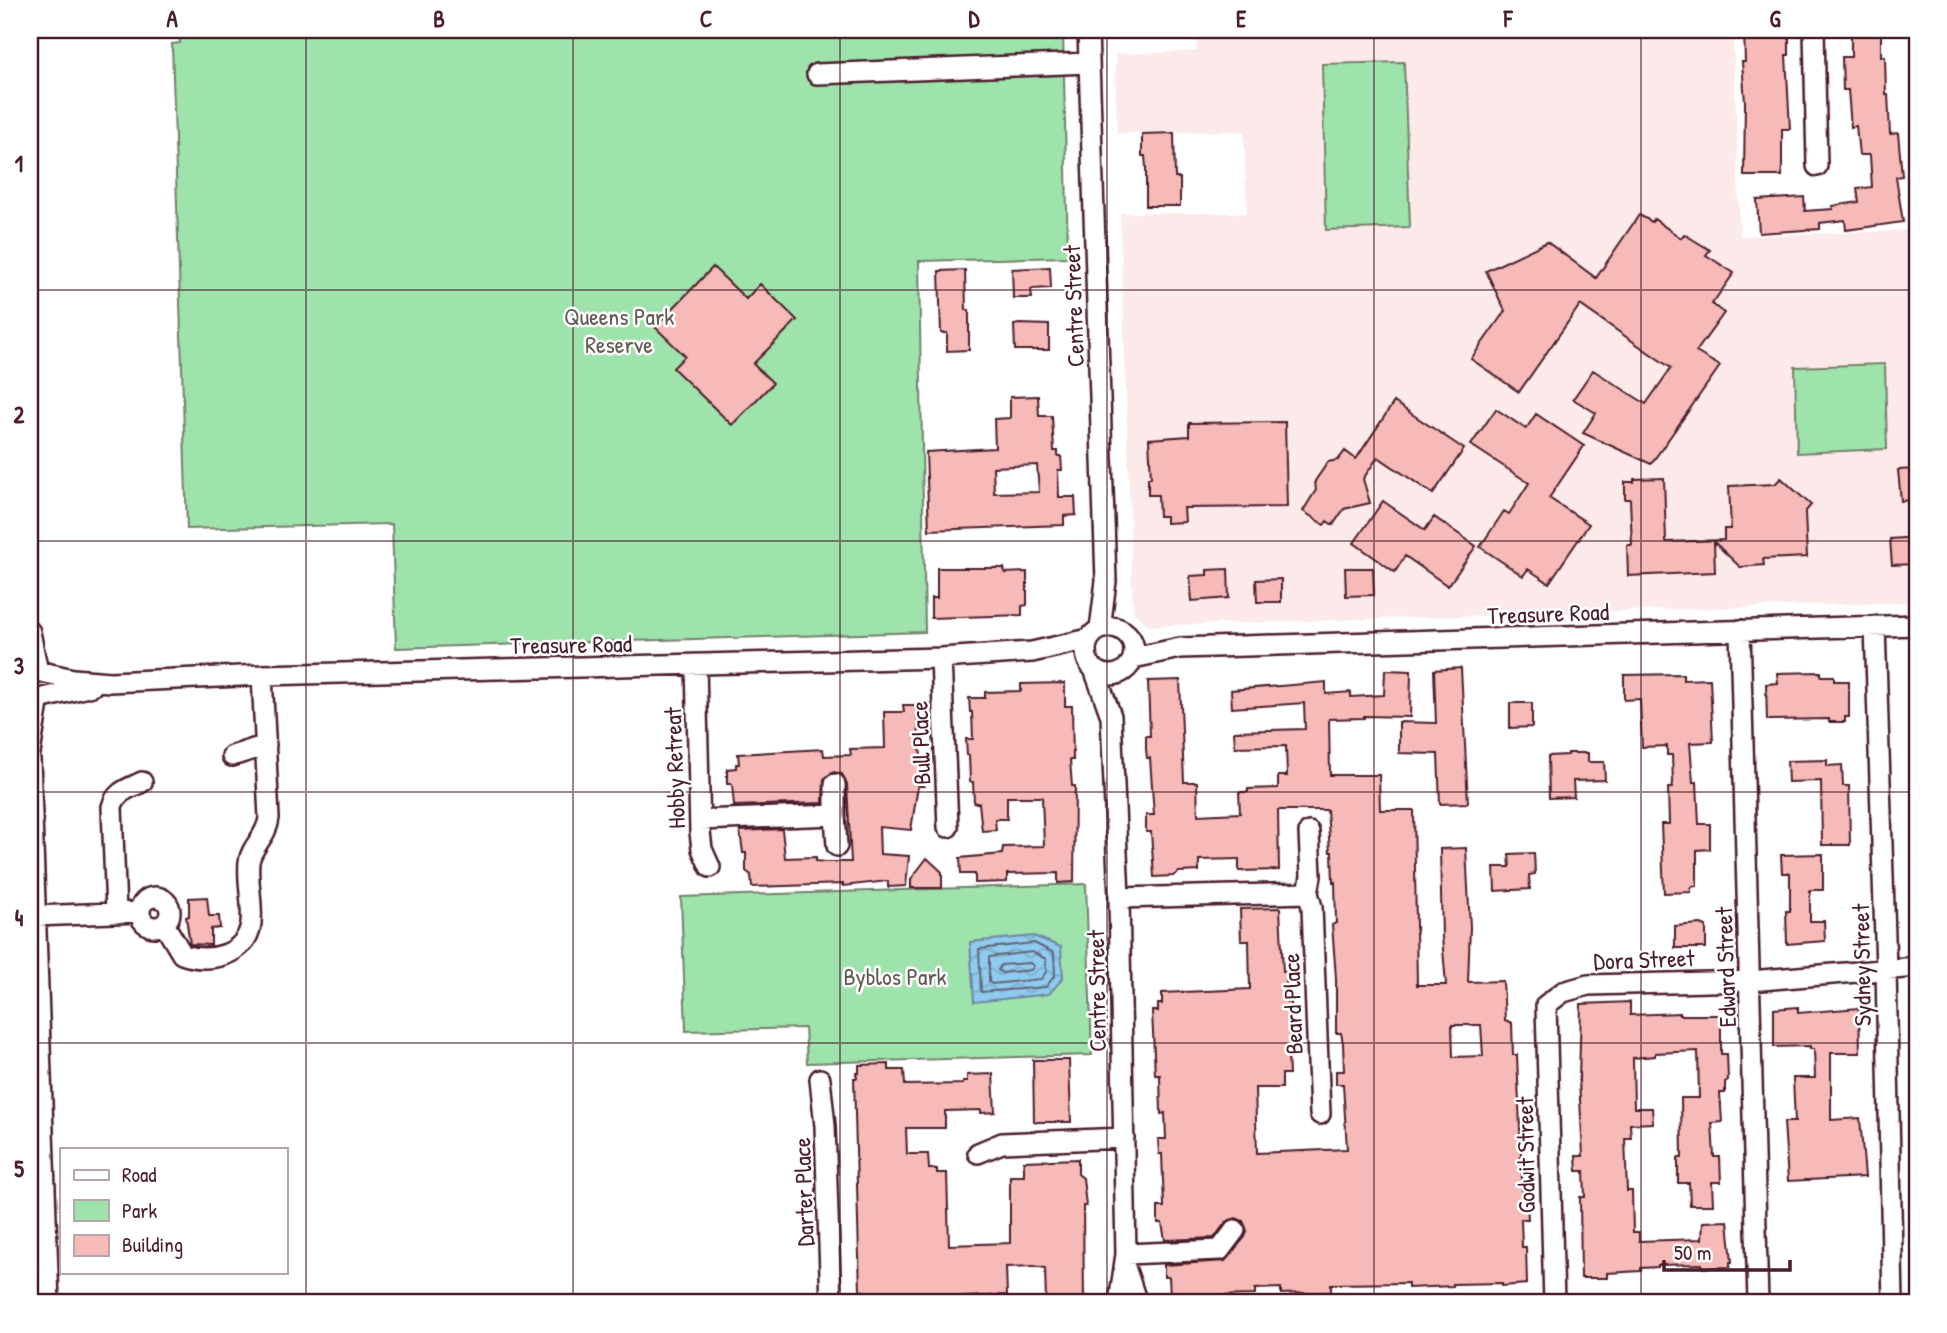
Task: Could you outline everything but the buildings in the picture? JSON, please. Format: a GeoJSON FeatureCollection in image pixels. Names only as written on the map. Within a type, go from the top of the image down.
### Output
{"type":"FeatureCollection","features":[{"type":"Feature","properties":{"kind":"street","name":"Centre Street"},"geometry":{"type":"LineString","coordinates":[[1088,30],[1106,582],[1116,644],[1111,716],[1119,898],[1125,1260],[1119,1303]]}},
{"type":"Feature","properties":{"kind":"street"},"geometry":{"type":"LineString","coordinates":[[1814,30],[1817,166]]}},
{"type":"Feature","properties":{"kind":"street"},"geometry":{"type":"LineString","coordinates":[[817,74],[1089,63]]}},
{"type":"Feature","properties":{"kind":"street","name":"Treasure Road"},"geometry":{"type":"LineString","coordinates":[[36,668],[73,679],[110,682],[262,675],[942,658],[1116,644],[1180,648],[1917,625]]}},
{"type":"Feature","properties":{"kind":"street","name":"Sydney Street"},"geometry":{"type":"LineString","coordinates":[[1875,626],[1893,1303]]}},
{"type":"Feature","properties":{"kind":"street","name":"Edward Street"},"geometry":{"type":"LineString","coordinates":[[1740,630],[1758,1303]]}},
{"type":"Feature","properties":{"kind":"street"},"geometry":{"type":"LineString","coordinates":[[30,632],[36,668],[47,680],[47,690],[37,702],[30,753]]}},
{"type":"Feature","properties":{"kind":"street"},"geometry":{"type":"LineString","coordinates":[[1091,665],[1086,647],[1116,644]]}},
{"type":"Feature","properties":{"kind":"street","name":"Treasure Road"},"geometry":{"type":"LineString","coordinates":[[1032,652],[1091,665],[1108,676],[1116,644]]}},
{"type":"Feature","properties":{"kind":"street","name":"Bull Place"},"geometry":{"type":"LineString","coordinates":[[942,658],[948,827]]}},
{"type":"Feature","properties":{"kind":"street","name":"Hobby Retreat"},"geometry":{"type":"LineString","coordinates":[[696,665],[702,849],[710,867]]}},
{"type":"Feature","properties":{"kind":"street","name":"Centre Street"},"geometry":{"type":"LineString","coordinates":[[1091,665],[1111,716]]}},
{"type":"Feature","properties":{"kind":"street"},"geometry":{"type":"LineString","coordinates":[[34,916],[141,912],[141,907],[148,899],[157,897],[166,901],[170,911],[164,924],[182,954],[191,958],[220,958],[231,953],[248,935],[251,923],[249,863],[253,851],[265,835],[270,818],[262,675]]}},
{"type":"Feature","properties":{"kind":"street","name":"Treasure Road"},"geometry":{"type":"LineString","coordinates":[[37,702],[110,682]]}},
{"type":"Feature","properties":{"kind":"street"},"geometry":{"type":"LineString","coordinates":[[232,756],[266,745]]}},
{"type":"Feature","properties":{"kind":"street"},"geometry":{"type":"LineString","coordinates":[[30,759],[49,1303]]}},
{"type":"Feature","properties":{"kind":"street"},"geometry":{"type":"LineString","coordinates":[[116,913],[113,807],[115,798],[142,782]]}},
{"type":"Feature","properties":{"kind":"street"},"geometry":{"type":"LineString","coordinates":[[835,784],[837,846]]}},
{"type":"Feature","properties":{"kind":"street"},"geometry":{"type":"LineString","coordinates":[[700,820],[835,815]]}},
{"type":"Feature","properties":{"kind":"street","name":"Beard Place"},"geometry":{"type":"LineString","coordinates":[[1309,832],[1311,876],[1308,893],[1312,907],[1320,1114]]}},
{"type":"Feature","properties":{"kind":"street"},"geometry":{"type":"LineString","coordinates":[[1119,898],[1308,893]]}},
{"type":"Feature","properties":{"kind":"street","name":"Dora Street"},"geometry":{"type":"LineString","coordinates":[[1546,1006],[1563,992],[1588,985],[1751,981],[1917,967]]}},
{"type":"Feature","properties":{"kind":"street","name":"Godwit Street"},"geometry":{"type":"LineString","coordinates":[[1546,1006],[1553,1303]]}},
{"type":"Feature","properties":{"kind":"street","name":"Darter Place"},"geometry":{"type":"LineString","coordinates":[[820,1079],[825,1126],[831,1303]]}},
{"type":"Feature","properties":{"kind":"street"},"geometry":{"type":"LineString","coordinates":[[978,1153],[1002,1143],[1124,1138]]}},
{"type":"Feature","properties":{"kind":"street"},"geometry":{"type":"LineString","coordinates":[[1125,1260],[1220,1250],[1236,1230]]}},
{"type":"Feature","properties":{"kind":"street","name":"Centre Street"},"geometry":{"type":"LineString","coordinates":[[1125,1260],[1137,1303]]}},
{"type":"Feature","properties":{"kind":"shaded area"},"geometry":{"type":"Polygon","coordinates":[[[1196,30],[1733,30],[1740,236],[1917,230],[1917,602],[1149,626],[1133,612],[1120,213],[1247,213],[1244,131],[1117,133],[1115,54],[1197,51],[1196,30]]]}},
{"type":"Feature","properties":{"kind":"green space","name":"Queens Park Reserve"},"geometry":{"type":"Polygon","coordinates":[[[179,30],[1063,30],[1068,257],[919,261],[925,632],[396,648],[392,524],[187,529],[172,44],[180,43],[179,30]]]}},
{"type":"Feature","properties":{"kind":"green space"},"geometry":{"type":"Polygon","coordinates":[[[1404,62],[1410,227],[1326,230],[1322,64],[1404,62]]]}},
{"type":"Feature","properties":{"kind":"green space"},"geometry":{"type":"Polygon","coordinates":[[[1885,364],[1887,449],[1797,453],[1795,367],[1885,364]]]}},
{"type":"Feature","properties":{"kind":"green space","name":"Byblos Park"},"geometry":{"type":"Polygon","coordinates":[[[1086,884],[1092,1055],[807,1063],[805,1028],[686,1031],[681,897],[1086,884]]]}},
{"type":"Feature","properties":{"kind":"water"},"geometry":{"type":"Polygon","coordinates":[[[1034,936],[1061,947],[1063,978],[1049,994],[974,1002],[970,942],[1034,936]]]}}]}
